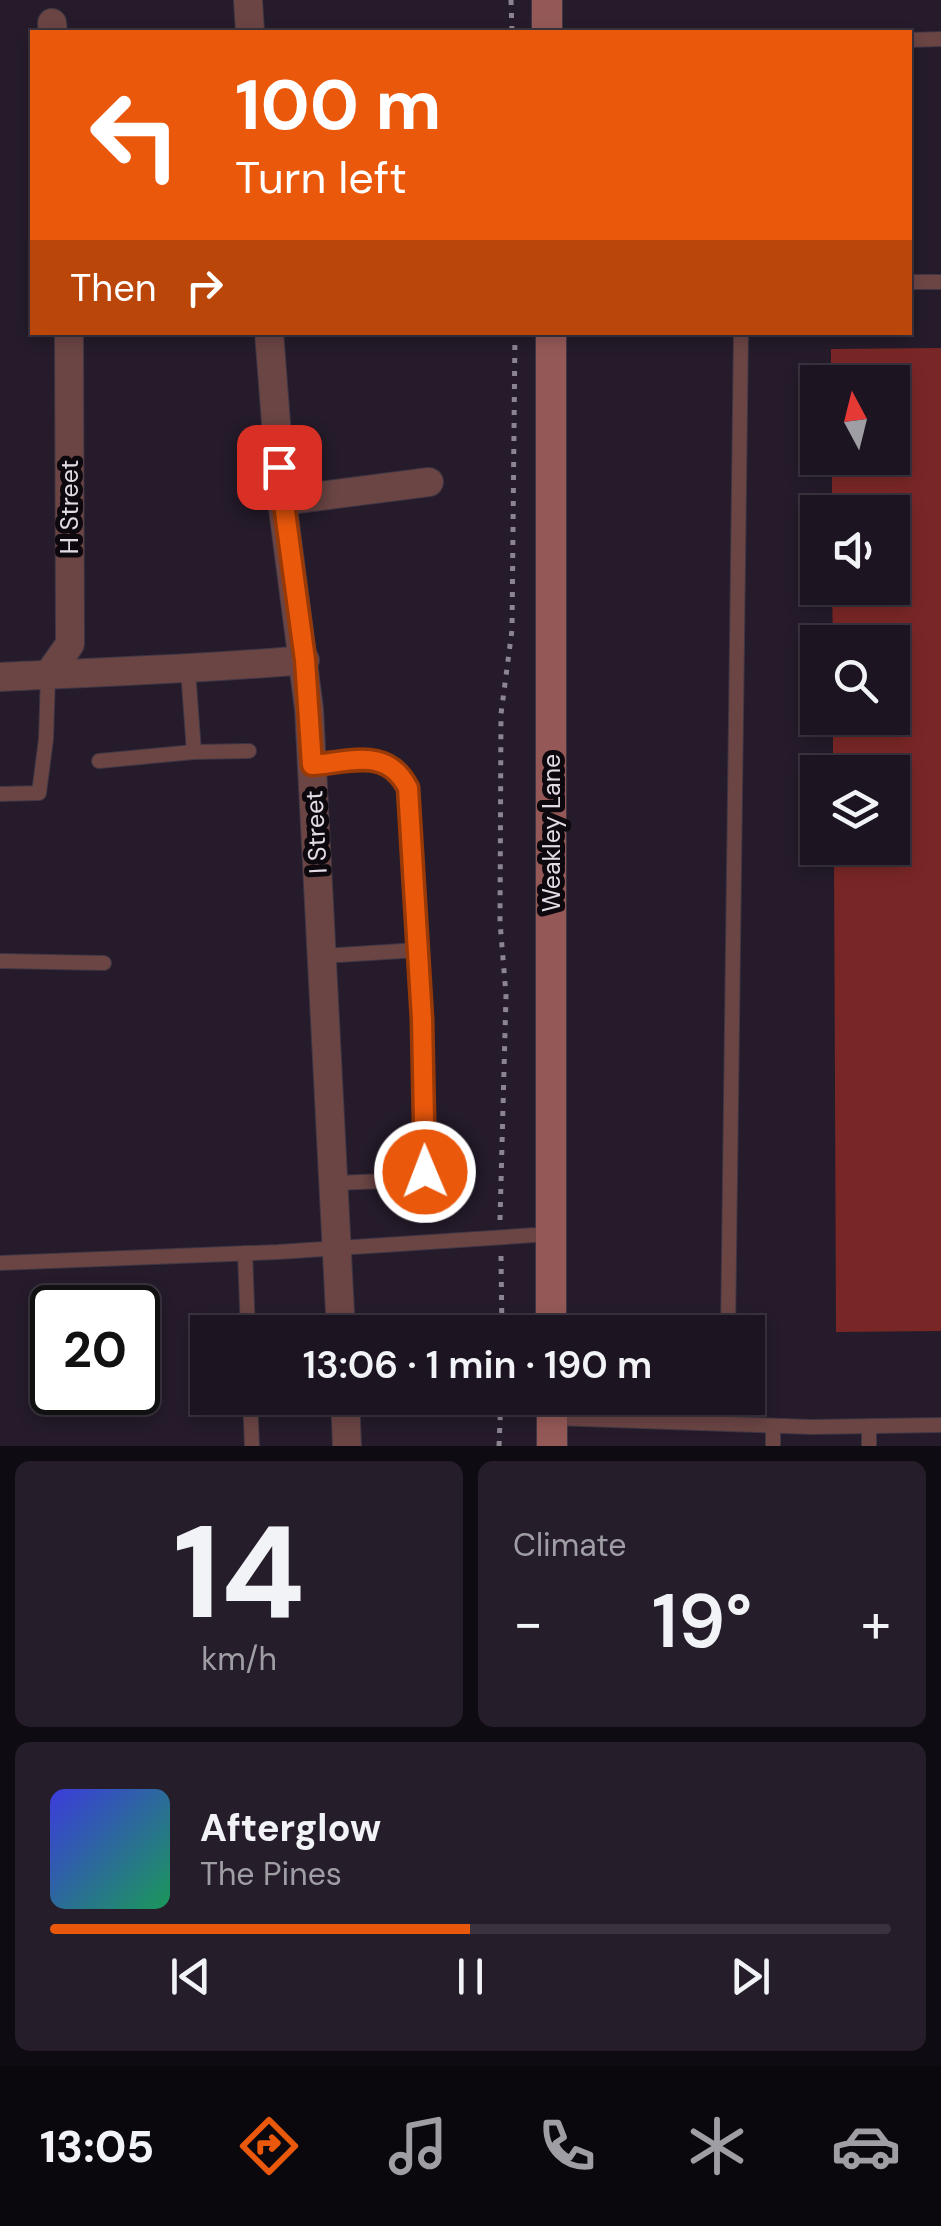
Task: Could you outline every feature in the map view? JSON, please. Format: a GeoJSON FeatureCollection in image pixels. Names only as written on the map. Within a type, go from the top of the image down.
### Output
{"type":"FeatureCollection","features":[{"type":"Feature","properties":{"kind":"main road"},"geometry":{"type":"LineString","coordinates":[[546,0],[547,30]]}},
{"type":"Feature","properties":{"kind":"main road","name":"Weakley Lane"},"geometry":{"type":"LineString","coordinates":[[551,335],[551,1315]]}},
{"type":"Feature","properties":{"kind":"street"},"geometry":{"type":"LineString","coordinates":[[248,0],[250,30]]}},
{"type":"Feature","properties":{"kind":"street","name":"H Street"},"geometry":{"type":"LineString","coordinates":[[48,674],[70,644],[69,335]]}},
{"type":"Feature","properties":{"kind":"street","name":"I Street"},"geometry":{"type":"LineString","coordinates":[[269,335],[282,501],[305,660],[340,1315]]}},
{"type":"Feature","properties":{"kind":"street"},"geometry":{"type":"LineString","coordinates":[[282,501],[429,482]]}},
{"type":"Feature","properties":{"kind":"street"},"geometry":{"type":"LineString","coordinates":[[0,677],[130,669],[188,670],[305,660]]}},
{"type":"Feature","properties":{"kind":"street"},"geometry":{"type":"LineString","coordinates":[[345,1415],[347,1446]]}},
{"type":"Feature","properties":{"kind":"lane"},"geometry":{"type":"LineString","coordinates":[[912,40],[941,40]]}},
{"type":"Feature","properties":{"kind":"lane"},"geometry":{"type":"LineString","coordinates":[[912,282],[941,282]]}},
{"type":"Feature","properties":{"kind":"lane"},"geometry":{"type":"LineString","coordinates":[[728,1315],[741,335]]}},
{"type":"Feature","properties":{"kind":"lane"},"geometry":{"type":"LineString","coordinates":[[188,670],[194,752]]}},
{"type":"Feature","properties":{"kind":"lane"},"geometry":{"type":"LineString","coordinates":[[0,794],[39,793],[48,674]]}},
{"type":"Feature","properties":{"kind":"lane"},"geometry":{"type":"LineString","coordinates":[[99,761],[249,751]]}},
{"type":"Feature","properties":{"kind":"lane"},"geometry":{"type":"LineString","coordinates":[[312,765],[383,760],[398,769],[408,788],[418,950],[425,1172],[412,1180],[334,1183]]}},
{"type":"Feature","properties":{"kind":"lane"},"geometry":{"type":"LineString","coordinates":[[323,956],[418,950]]}},
{"type":"Feature","properties":{"kind":"lane"},"geometry":{"type":"LineString","coordinates":[[0,960],[104,963]]}},
{"type":"Feature","properties":{"kind":"lane"},"geometry":{"type":"LineString","coordinates":[[0,1263],[551,1234]]}},
{"type":"Feature","properties":{"kind":"lane"},"geometry":{"type":"LineString","coordinates":[[244,1253],[247,1315]]}},
{"type":"Feature","properties":{"kind":"lane"},"geometry":{"type":"LineString","coordinates":[[251,1415],[252,1446]]}},
{"type":"Feature","properties":{"kind":"lane"},"geometry":{"type":"LineString","coordinates":[[727,1415],[727,1424]]}},
{"type":"Feature","properties":{"kind":"lane"},"geometry":{"type":"LineString","coordinates":[[553,1421],[941,1425]]}},
{"type":"Feature","properties":{"kind":"lane"},"geometry":{"type":"LineString","coordinates":[[773,1426],[773,1446]]}},
{"type":"Feature","properties":{"kind":"lane"},"geometry":{"type":"LineString","coordinates":[[868,1446],[869,1426]]}},
{"type":"Feature","properties":{"kind":"path"},"geometry":{"type":"LineString","coordinates":[[511,0],[512,30]]}},
{"type":"Feature","properties":{"kind":"path"},"geometry":{"type":"LineString","coordinates":[[502,1315],[499,1176],[506,994],[500,922],[501,714],[512,630],[515,335]]}},
{"type":"Feature","properties":{"kind":"path"},"geometry":{"type":"LineString","coordinates":[[499,1446],[500,1415]]}},
{"type":"Feature","properties":{"kind":"building"},"geometry":{"type":"Polygon","coordinates":[[[941,348],[941,1331],[836,1332],[834,865],[910,865],[910,755],[833,755],[833,735],[910,735],[910,625],[833,625],[832,605],[910,605],[910,495],[832,495],[832,475],[910,475],[910,365],[831,365],[831,349],[941,348]]]}},
{"type":"Feature","properties":{"kind":"route"},"geometry":{"type":"LineString","coordinates":[[279,467],[305,660],[312,765],[383,760],[398,769],[408,788],[422,1019],[425,1172]]}}]}
